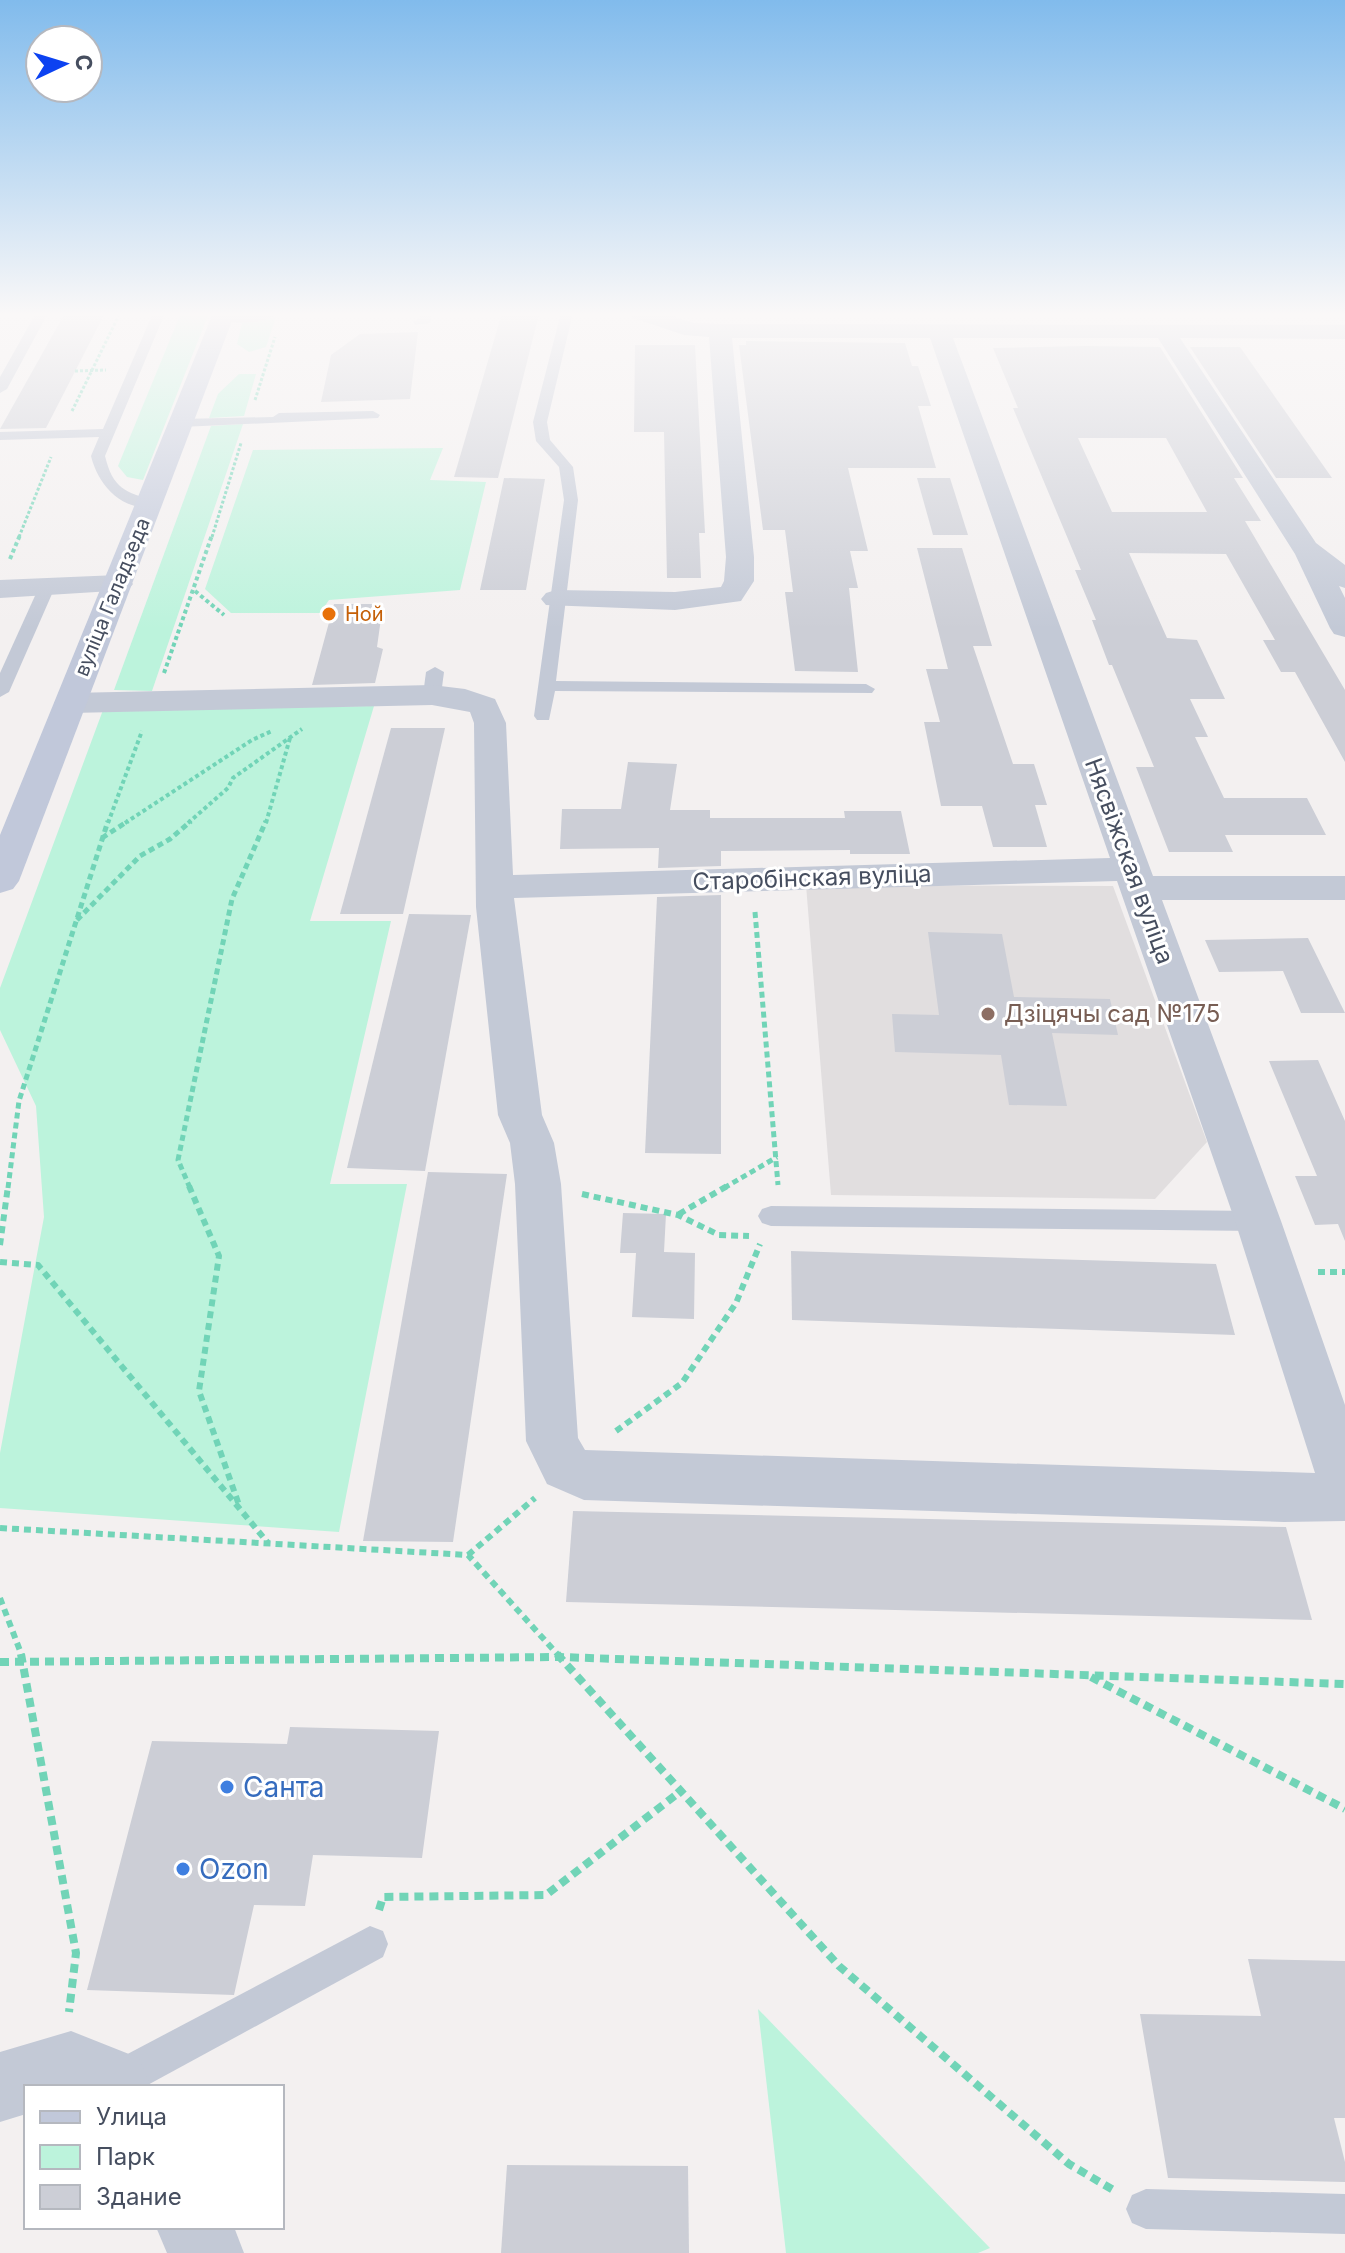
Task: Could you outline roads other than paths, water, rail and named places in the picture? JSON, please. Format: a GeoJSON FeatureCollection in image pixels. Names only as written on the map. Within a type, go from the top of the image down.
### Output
{"type":"FeatureCollection","features":[{"type":"Feature","properties":{"kind":"main road","name":"вуліца Галадзеда"},"geometry":{"type":"LineString","coordinates":[[0,881],[183,418]]}},
{"type":"Feature","properties":{"kind":"street"},"geometry":{"type":"LineString","coordinates":[[556,599],[675,601],[731,595],[739,581],[740,557],[728,418]]}},
{"type":"Feature","properties":{"kind":"street","name":"Нясвіжская вуліца"},"geometry":{"type":"LineString","coordinates":[[970,418],[1258,1221],[1345,1483]]}},
{"type":"Feature","properties":{"kind":"street"},"geometry":{"type":"LineString","coordinates":[[1221,418],[1306,549],[1345,628]]}},
{"type":"Feature","properties":{"kind":"street"},"geometry":{"type":"LineString","coordinates":[[1306,549],[1345,552]]}},
{"type":"Feature","properties":{"kind":"street"},"geometry":{"type":"LineString","coordinates":[[1306,549],[1345,579]]}},
{"type":"Feature","properties":{"kind":"street"},"geometry":{"type":"LineString","coordinates":[[3,578],[47,587],[118,584]]}},
{"type":"Feature","properties":{"kind":"street"},"geometry":{"type":"LineString","coordinates":[[70,703],[434,684],[484,706],[490,723],[494,887],[520,1115],[532,1143],[538,1184],[552,1441],[566,1467],[584,1476],[1252,1497],[1345,1497]]}},
{"type":"Feature","properties":{"kind":"street","name":"Старобінская вуліца"},"geometry":{"type":"LineString","coordinates":[[494,887],[753,879],[1135,878],[1345,888]]}},
{"type":"Feature","properties":{"kind":"street"},"geometry":{"type":"LineString","coordinates":[[25,2085],[100,2079]]}},
{"type":"Feature","properties":{"kind":"street"},"geometry":{"type":"LineString","coordinates":[[0,2087],[24,2085]]}},
{"type":"Feature","properties":{"kind":"street"},"geometry":{"type":"LineString","coordinates":[[194,2229],[207,2253]]}},
{"type":"Feature","properties":{"kind":"lane"},"geometry":{"type":"LineString","coordinates":[[114,418],[98,456],[107,484],[117,494],[150,504]]}},
{"type":"Feature","properties":{"kind":"lane"},"geometry":{"type":"LineString","coordinates":[[181,423],[295,418]]}},
{"type":"Feature","properties":{"kind":"lane"},"geometry":{"type":"LineString","coordinates":[[541,418],[543,441],[564,459],[570,477],[571,500],[543,716]]}},
{"type":"Feature","properties":{"kind":"lane"},"geometry":{"type":"LineString","coordinates":[[0,436],[108,433]]}},
{"type":"Feature","properties":{"kind":"lane"},"geometry":{"type":"LineString","coordinates":[[0,692],[47,587]]}},
{"type":"Feature","properties":{"kind":"lane"},"geometry":{"type":"LineString","coordinates":[[547,686],[866,689]]}},
{"type":"Feature","properties":{"kind":"lane"},"geometry":{"type":"LineString","coordinates":[[771,1216],[1258,1221]]}},
{"type":"Feature","properties":{"kind":"lane"},"geometry":{"type":"LineString","coordinates":[[100,2079],[370,1944]]}},
{"type":"Feature","properties":{"kind":"lane"},"geometry":{"type":"LineString","coordinates":[[1146,2209],[1345,2214]]}},
{"type":"Feature","properties":{"kind":"place","name":"Ной"},"geometry":{"type":"Point","coordinates":[329,614]}},
{"type":"Feature","properties":{"kind":"place","name":"Дзіцячы сад №175"},"geometry":{"type":"Point","coordinates":[988,1014]}},
{"type":"Feature","properties":{"kind":"place","name":"Санта"},"geometry":{"type":"Point","coordinates":[227,1787]}},
{"type":"Feature","properties":{"kind":"place","name":"Ozon"},"geometry":{"type":"Point","coordinates":[183,1869]}}]}
